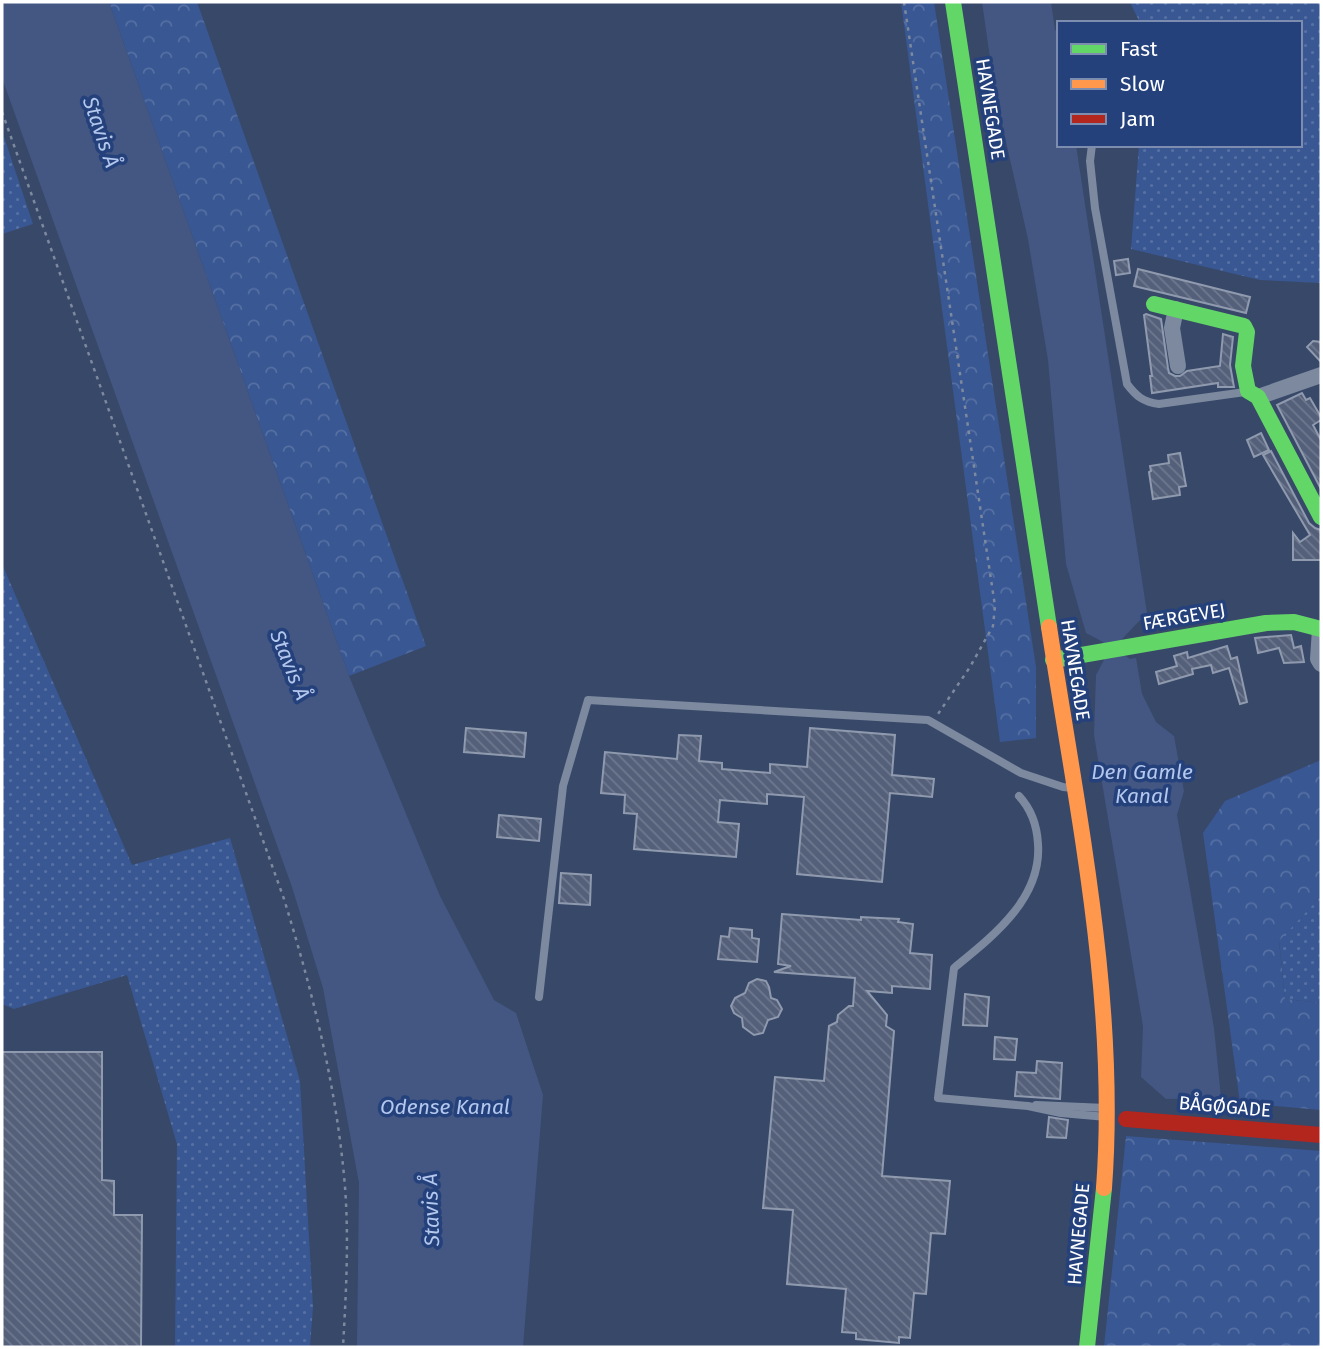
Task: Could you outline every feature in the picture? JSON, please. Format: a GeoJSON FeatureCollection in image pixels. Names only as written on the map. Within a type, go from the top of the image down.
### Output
{"type":"FeatureCollection","features":[{"type":"Feature","properties":{"kind":"street","name":"HAVNEGADE"},"geometry":{"type":"LineString","coordinates":[[953,2],[1098,950],[1104,1028],[1106,1112],[1102,1212],[1087,1347]]}},
{"type":"Feature","properties":{"kind":"street"},"geometry":{"type":"LineString","coordinates":[[1154,304],[1244,326],[1247,332],[1243,366],[1253,394],[1321,517]]}},
{"type":"Feature","properties":{"kind":"street"},"geometry":{"type":"LineString","coordinates":[[1176,309],[1172,328],[1178,366]]}},
{"type":"Feature","properties":{"kind":"street"},"geometry":{"type":"LineString","coordinates":[[1253,394],[1321,375]]}},
{"type":"Feature","properties":{"kind":"street","name":"FÆRGEVEJ"},"geometry":{"type":"LineString","coordinates":[[1053,660],[1266,623],[1294,622],[1321,629]]}},
{"type":"Feature","properties":{"kind":"street"},"geometry":{"type":"LineString","coordinates":[[1321,629],[1318,659],[1321,664]]}},
{"type":"Feature","properties":{"kind":"street","name":"BÅGØGADE"},"geometry":{"type":"LineString","coordinates":[[1126,1119],[1321,1135]]}},
{"type":"Feature","properties":{"kind":"lane"},"geometry":{"type":"LineString","coordinates":[[1093,147],[1090,161],[1095,208],[1126,384],[1137,397],[1147,403],[1159,404],[1253,394]]}},
{"type":"Feature","properties":{"kind":"lane"},"geometry":{"type":"LineString","coordinates":[[539,997],[563,786],[588,700],[928,720],[1021,774],[1073,788]]}},
{"type":"Feature","properties":{"kind":"lane"},"geometry":{"type":"LineString","coordinates":[[1019,796],[1028,806],[1037,828],[1040,859],[1032,883],[1018,909],[993,935],[954,968],[938,1098],[1028,1106],[1044,1104],[1106,1112]]}},
{"type":"Feature","properties":{"kind":"path"},"geometry":{"type":"LineString","coordinates":[[904,2],[995,606],[993,626],[970,667],[932,722]]}},
{"type":"Feature","properties":{"kind":"path"},"geometry":{"type":"LineString","coordinates":[[2,112],[284,899],[305,967],[328,1070],[343,1175],[346,1240],[343,1347]]}},
{"type":"Feature","properties":{"kind":"green space"},"geometry":{"type":"Polygon","coordinates":[[[109,2],[197,2],[426,646],[349,676],[109,2]]]}},
{"type":"Feature","properties":{"kind":"green space"},"geometry":{"type":"Polygon","coordinates":[[[901,2],[934,2],[1036,667],[1036,738],[1000,742],[901,2]]]}},
{"type":"Feature","properties":{"kind":"green space"},"geometry":{"type":"Polygon","coordinates":[[[1130,2],[1321,2],[1321,283],[1260,280],[1131,249],[1139,147],[1302,147],[1302,21],[1139,21],[1130,2]]]}},
{"type":"Feature","properties":{"kind":"green space"},"geometry":{"type":"Polygon","coordinates":[[[2,131],[33,224],[2,234],[2,131]]]}},
{"type":"Feature","properties":{"kind":"green space"},"geometry":{"type":"Polygon","coordinates":[[[2,564],[132,865],[230,838],[300,1081],[313,1307],[310,1347],[175,1347],[177,1144],[127,975],[14,1009],[2,1004],[2,564]]]}},
{"type":"Feature","properties":{"kind":"green space"},"geometry":{"type":"Polygon","coordinates":[[[1321,760],[1321,896],[1279,941],[1285,999],[1321,1003],[1321,1110],[1240,1103],[1203,833],[1225,801],[1321,760]]]}},
{"type":"Feature","properties":{"kind":"green space"},"geometry":{"type":"Polygon","coordinates":[[[1321,896],[1321,1003],[1285,999],[1279,940],[1321,896]]]}},
{"type":"Feature","properties":{"kind":"green space"},"geometry":{"type":"Polygon","coordinates":[[[1126,1136],[1321,1151],[1321,1347],[1104,1347],[1126,1136]]]}},
{"type":"Feature","properties":{"kind":"water","name":"Odense Kanal"},"geometry":{"type":"Polygon","coordinates":[[[2,2],[109,2],[349,676],[440,896],[494,1000],[516,1013],[543,1095],[523,1347],[357,1347],[359,1183],[323,988],[292,887],[2,78],[2,2]]]}},
{"type":"Feature","properties":{"kind":"water","name":"Den Gamle Kanal"},"geometry":{"type":"Polygon","coordinates":[[[982,2],[1051,2],[1057,32],[1057,147],[1076,147],[1147,613],[1122,639],[1124,655],[1130,659],[1136,658],[1142,694],[1156,722],[1174,736],[1184,791],[1177,815],[1214,1028],[1221,1098],[1166,1099],[1141,1077],[1143,1026],[1094,735],[1096,675],[1105,658],[1103,642],[1086,633],[1066,564],[1048,360],[1028,239],[995,93],[982,2]]]}},
{"type":"Feature","properties":{"kind":"building"},"geometry":{"type":"Polygon","coordinates":[[[1128,259],[1130,273],[1116,275],[1114,261],[1128,259]]]}},
{"type":"Feature","properties":{"kind":"building"},"geometry":{"type":"Polygon","coordinates":[[[1138,269],[1250,297],[1246,313],[1134,286],[1138,269]]]}},
{"type":"Feature","properties":{"kind":"building"},"geometry":{"type":"Polygon","coordinates":[[[1146,314],[1161,319],[1169,373],[1175,376],[1187,371],[1220,366],[1223,334],[1233,337],[1230,365],[1234,387],[1218,387],[1218,383],[1152,393],[1146,314]]]}},
{"type":"Feature","properties":{"kind":"building"},"geometry":{"type":"Polygon","coordinates":[[[1313,341],[1321,342],[1321,362],[1307,347],[1313,341]]]}},
{"type":"Feature","properties":{"kind":"building"},"geometry":{"type":"Polygon","coordinates":[[[1302,393],[1306,400],[1310,398],[1321,417],[1321,420],[1313,425],[1321,440],[1321,489],[1277,405],[1302,393]]]}},
{"type":"Feature","properties":{"kind":"building"},"geometry":{"type":"Polygon","coordinates":[[[1261,433],[1269,450],[1254,457],[1247,440],[1261,433]]]}},
{"type":"Feature","properties":{"kind":"building"},"geometry":{"type":"Polygon","coordinates":[[[1271,451],[1309,523],[1321,530],[1321,560],[1293,560],[1293,533],[1300,542],[1310,535],[1263,455],[1271,451]]]}},
{"type":"Feature","properties":{"kind":"building"},"geometry":{"type":"Polygon","coordinates":[[[1180,453],[1186,486],[1179,487],[1180,495],[1153,499],[1150,466],[1169,463],[1168,455],[1180,453]]]}},
{"type":"Feature","properties":{"kind":"building"},"geometry":{"type":"Polygon","coordinates":[[[1291,635],[1294,648],[1301,646],[1304,662],[1284,663],[1279,648],[1258,653],[1255,638],[1291,635]]]}},
{"type":"Feature","properties":{"kind":"building"},"geometry":{"type":"Polygon","coordinates":[[[1227,646],[1231,659],[1237,657],[1247,702],[1240,704],[1229,668],[1213,673],[1211,665],[1192,669],[1193,674],[1159,684],[1156,672],[1177,666],[1174,656],[1187,652],[1188,658],[1227,646]]]}},
{"type":"Feature","properties":{"kind":"building"},"geometry":{"type":"Polygon","coordinates":[[[466,728],[526,733],[524,757],[464,752],[466,728]]]}},
{"type":"Feature","properties":{"kind":"building"},"geometry":{"type":"Polygon","coordinates":[[[810,728],[895,735],[892,775],[934,779],[932,797],[890,793],[882,882],[797,874],[804,797],[767,794],[767,804],[720,800],[718,822],[739,824],[736,857],[634,849],[637,814],[624,813],[625,795],[601,793],[605,752],[677,759],[679,735],[701,736],[699,761],[722,763],[722,769],[770,773],[770,764],[807,767],[810,728]]]}},
{"type":"Feature","properties":{"kind":"building"},"geometry":{"type":"Polygon","coordinates":[[[499,815],[541,819],[539,841],[497,837],[499,815]]]}},
{"type":"Feature","properties":{"kind":"building"},"geometry":{"type":"Polygon","coordinates":[[[561,873],[591,875],[590,905],[559,903],[561,873]]]}},
{"type":"Feature","properties":{"kind":"building"},"geometry":{"type":"Polygon","coordinates":[[[782,914],[861,920],[861,917],[899,919],[898,922],[913,924],[910,953],[932,955],[930,989],[892,986],[892,993],[867,991],[887,1015],[886,1026],[894,1031],[882,1176],[950,1181],[945,1234],[931,1233],[926,1294],[914,1293],[910,1338],[899,1337],[899,1343],[856,1339],[856,1333],[842,1332],[846,1289],[787,1284],[793,1210],[763,1208],[775,1077],[824,1081],[829,1026],[837,1022],[838,1015],[853,1006],[855,978],[774,972],[791,966],[778,964],[782,914]]]}},
{"type":"Feature","properties":{"kind":"building"},"geometry":{"type":"Polygon","coordinates":[[[730,928],[752,930],[752,938],[759,939],[757,962],[718,959],[721,936],[729,937],[730,928]]]}},
{"type":"Feature","properties":{"kind":"building"},"geometry":{"type":"Polygon","coordinates":[[[757,979],[766,981],[771,998],[777,1000],[782,1009],[778,1017],[768,1020],[763,1033],[754,1035],[743,1027],[742,1018],[734,1013],[731,1006],[735,998],[745,993],[749,983],[757,979]]]}},
{"type":"Feature","properties":{"kind":"building"},"geometry":{"type":"Polygon","coordinates":[[[965,994],[989,997],[987,1026],[963,1025],[965,994]]]}},
{"type":"Feature","properties":{"kind":"building"},"geometry":{"type":"Polygon","coordinates":[[[995,1037],[1017,1039],[1015,1060],[994,1059],[995,1037]]]}},
{"type":"Feature","properties":{"kind":"building"},"geometry":{"type":"Polygon","coordinates":[[[2,1052],[102,1052],[102,1180],[114,1181],[114,1215],[142,1215],[141,1347],[2,1347],[2,1052]]]}},
{"type":"Feature","properties":{"kind":"building"},"geometry":{"type":"Polygon","coordinates":[[[1037,1061],[1062,1063],[1060,1099],[1015,1096],[1017,1072],[1036,1073],[1037,1061]]]}},
{"type":"Feature","properties":{"kind":"building"},"geometry":{"type":"Polygon","coordinates":[[[1049,1117],[1068,1120],[1066,1138],[1047,1137],[1049,1117]]]}},
{"type":"Feature","properties":{"kind":"traffic: fast"},"geometry":{"type":"LineString","coordinates":[[953,2],[1049,627]]}},
{"type":"Feature","properties":{"kind":"traffic: fast"},"geometry":{"type":"LineString","coordinates":[[1154,304],[1244,326],[1247,332],[1243,366],[1248,391],[1258,397],[1321,517]]}},
{"type":"Feature","properties":{"kind":"traffic: fast"},"geometry":{"type":"LineString","coordinates":[[1053,660],[1266,623],[1294,622],[1321,629]]}},
{"type":"Feature","properties":{"kind":"traffic: fast"},"geometry":{"type":"LineString","coordinates":[[1087,1347],[1104,1188]]}},
{"type":"Feature","properties":{"kind":"traffic: slow"},"geometry":{"type":"LineString","coordinates":[[1049,627],[1082,836],[1100,977],[1107,1118],[1104,1188]]}},
{"type":"Feature","properties":{"kind":"traffic: jam"},"geometry":{"type":"LineString","coordinates":[[1126,1119],[1321,1135]]}},
{"type":"Feature","properties":{"kind":"water label","name":"Stavis Å"},"geometry":{"type":"Point","coordinates":[101,132]}},
{"type":"Feature","properties":{"kind":"water label","name":"Stavis Å"},"geometry":{"type":"Point","coordinates":[290,665]}},
{"type":"Feature","properties":{"kind":"water label","name":"Stavis Å"},"geometry":{"type":"Point","coordinates":[431,1210]}}]}
